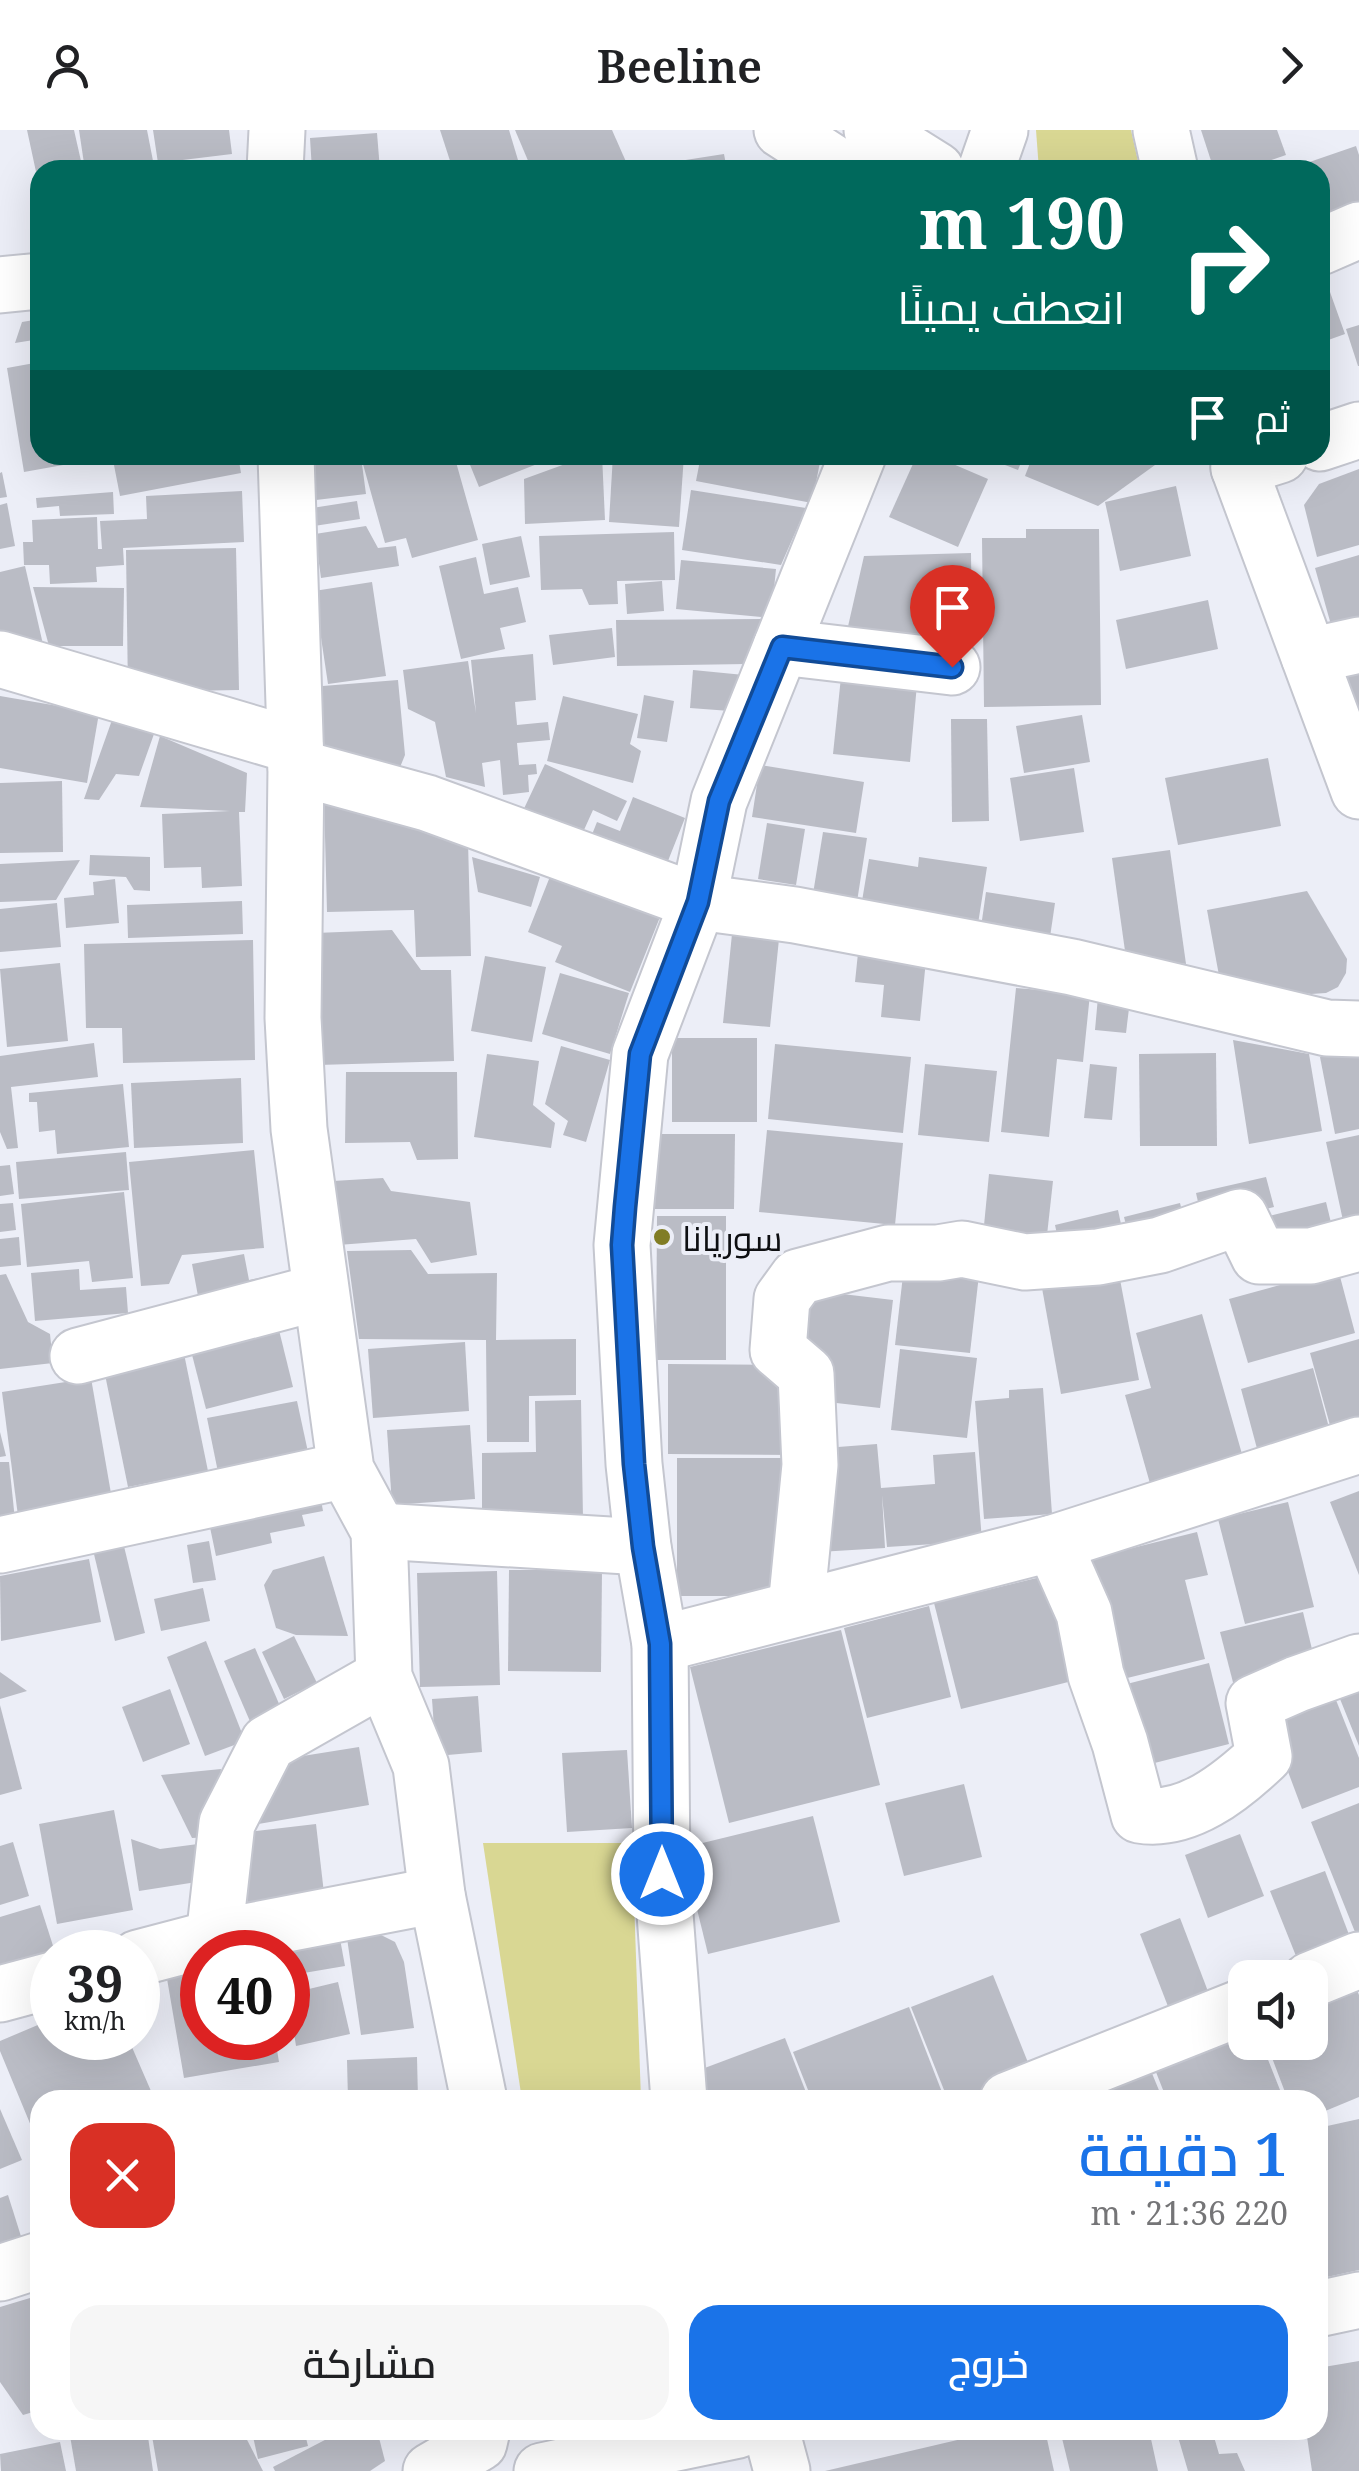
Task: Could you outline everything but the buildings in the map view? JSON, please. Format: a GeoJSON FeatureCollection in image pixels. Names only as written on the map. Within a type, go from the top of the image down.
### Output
{"type":"FeatureCollection","features":[{"type":"Feature","properties":{"kind":"street"},"geometry":{"type":"LineString","coordinates":[[276,160],[277,130]]}},
{"type":"Feature","properties":{"kind":"street"},"geometry":{"type":"LineString","coordinates":[[782,130],[828,160]]}},
{"type":"Feature","properties":{"kind":"street"},"geometry":{"type":"LineString","coordinates":[[872,130],[922,160]]}},
{"type":"Feature","properties":{"kind":"street"},"geometry":{"type":"LineString","coordinates":[[990,160],[1000,130]]}},
{"type":"Feature","properties":{"kind":"street"},"geometry":{"type":"LineString","coordinates":[[1161,130],[1168,160]]}},
{"type":"Feature","properties":{"kind":"street"},"geometry":{"type":"LineString","coordinates":[[1330,243],[1359,230]]}},
{"type":"Feature","properties":{"kind":"street"},"geometry":{"type":"LineString","coordinates":[[0,286],[30,282]]}},
{"type":"Feature","properties":{"kind":"street"},"geometry":{"type":"LineString","coordinates":[[1330,439],[1359,430]]}},
{"type":"Feature","properties":{"kind":"street"},"geometry":{"type":"LineString","coordinates":[[286,465],[295,757],[293,1018],[299,1130],[346,1470],[379,1531],[384,1677],[421,1766],[437,1895],[476,2090]]}},
{"type":"Feature","properties":{"kind":"street"},"geometry":{"type":"LineString","coordinates":[[678,2090],[662,1874],[660,1644],[634,1464],[622,1245],[640,1054],[698,902],[719,801],[854,465]]}},
{"type":"Feature","properties":{"kind":"street"},"geometry":{"type":"LineString","coordinates":[[1249,465],[1334,651],[1359,791]]}},
{"type":"Feature","properties":{"kind":"street"},"geometry":{"type":"LineString","coordinates":[[782,647],[952,667]]}},
{"type":"Feature","properties":{"kind":"street"},"geometry":{"type":"LineString","coordinates":[[0,658],[428,803],[698,902],[795,915],[1072,967],[1327,1028],[1359,1029]]}},
{"type":"Feature","properties":{"kind":"street"},"geometry":{"type":"LineString","coordinates":[[796,1608],[810,1465],[809,1414],[806,1374],[778,1350],[782,1299],[798,1277],[888,1253],[938,1253],[962,1248],[1025,1262],[1098,1258],[1160,1245],[1240,1217],[1259,1256],[1311,1256],[1359,1244]]}},
{"type":"Feature","properties":{"kind":"street"},"geometry":{"type":"LineString","coordinates":[[78,1356],[320,1292]]}},
{"type":"Feature","properties":{"kind":"street"},"geometry":{"type":"LineString","coordinates":[[660,1644],[1052,1543],[1359,1445]]}},
{"type":"Feature","properties":{"kind":"street"},"geometry":{"type":"LineString","coordinates":[[0,1545],[346,1470]]}},
{"type":"Feature","properties":{"kind":"street"},"geometry":{"type":"LineString","coordinates":[[379,1531],[643,1547]]}},
{"type":"Feature","properties":{"kind":"street"},"geometry":{"type":"LineString","coordinates":[[1052,1543],[1084,1613],[1096,1674],[1139,1815],[1175,1816],[1237,1782],[1264,1756],[1254,1704],[1359,1662]]}},
{"type":"Feature","properties":{"kind":"street"},"geometry":{"type":"LineString","coordinates":[[215,1930],[227,1824],[268,1743],[384,1677]]}},
{"type":"Feature","properties":{"kind":"street"},"geometry":{"type":"LineString","coordinates":[[255,1930],[437,1895]]}},
{"type":"Feature","properties":{"kind":"street"},"geometry":{"type":"LineString","coordinates":[[1328,1973],[1359,1960]]}},
{"type":"Feature","properties":{"kind":"street"},"geometry":{"type":"LineString","coordinates":[[0,1994],[30,1986]]}},
{"type":"Feature","properties":{"kind":"street"},"geometry":{"type":"LineString","coordinates":[[1033,2090],[1228,2013]]}},
{"type":"Feature","properties":{"kind":"street"},"geometry":{"type":"LineString","coordinates":[[0,2272],[30,2263]]}},
{"type":"Feature","properties":{"kind":"street"},"geometry":{"type":"LineString","coordinates":[[1328,2306],[1359,2300]]}},
{"type":"Feature","properties":{"kind":"street"},"geometry":{"type":"LineString","coordinates":[[430,2471],[480,2440]]}},
{"type":"Feature","properties":{"kind":"street"},"geometry":{"type":"LineString","coordinates":[[774,2440],[782,2471]]}},
{"type":"Feature","properties":{"kind":"street"},"geometry":{"type":"LineString","coordinates":[[542,2471],[716,2446]]}},
{"type":"Feature","properties":{"kind":"shaded area"},"geometry":{"type":"Polygon","coordinates":[[[1036,130],[1131,130],[1138,160],[1038,160],[1036,130]]]}},
{"type":"Feature","properties":{"kind":"shaded area"},"geometry":{"type":"Polygon","coordinates":[[[483,1843],[632,1843],[641,2090],[520,2090],[483,1843]]]}},
{"type":"Feature","properties":{"kind":"place","name":"سوريانا"},"geometry":{"type":"Point","coordinates":[662,1237]}},
{"type":"Feature","properties":{"kind":"route"},"geometry":{"type":"LineString","coordinates":[[662,1874],[660,1644],[634,1464],[622,1245],[640,1054],[698,902],[719,801],[782,647],[952,667]]}}]}
